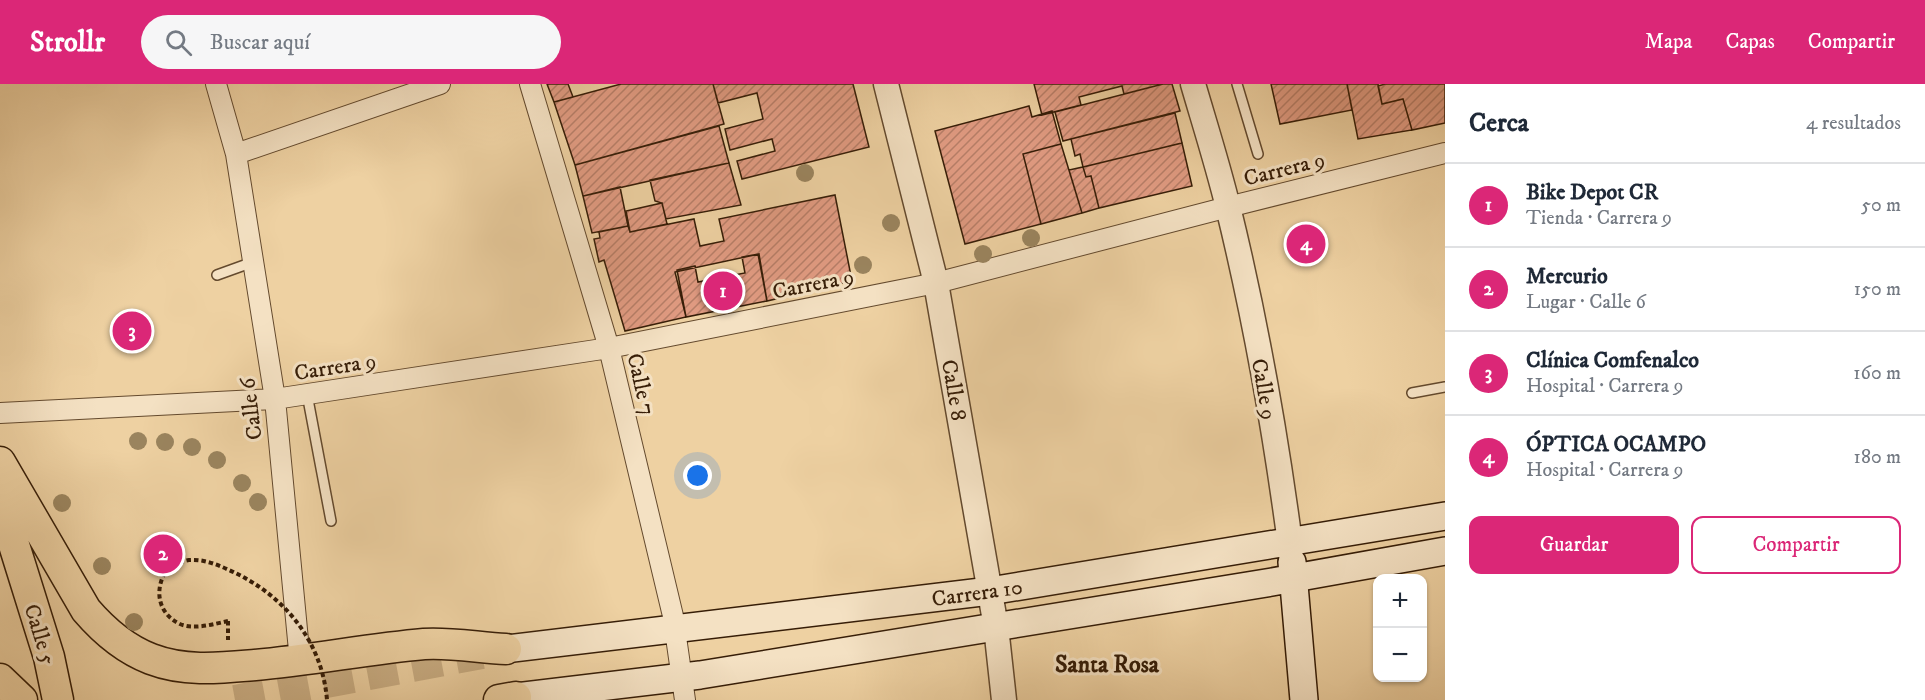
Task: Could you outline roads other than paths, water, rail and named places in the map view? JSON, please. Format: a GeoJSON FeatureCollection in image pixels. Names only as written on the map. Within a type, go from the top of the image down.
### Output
{"type":"FeatureCollection","features":[{"type":"Feature","properties":{"kind":"main road"},"geometry":{"type":"LineString","coordinates":[[0,462],[77,598],[95,622],[117,640],[151,659],[187,668],[229,668],[300,661],[426,643],[494,652]]}},
{"type":"Feature","properties":{"kind":"main road","name":"Calle 5"},"geometry":{"type":"LineString","coordinates":[[0,500],[49,657],[58,700]]}},
{"type":"Feature","properties":{"kind":"main road","name":"Carrera 10"},"geometry":{"type":"LineString","coordinates":[[494,652],[990,591],[1445,516]]}},
{"type":"Feature","properties":{"kind":"main road","name":"Calle 9"},"geometry":{"type":"LineString","coordinates":[[1290,543],[1305,700]]}},
{"type":"Feature","properties":{"kind":"main road","name":"Carrera 10"},"geometry":{"type":"LineString","coordinates":[[508,699],[684,689],[996,627],[1445,551]]}},
{"type":"Feature","properties":{"kind":"main road"},"geometry":{"type":"LineString","coordinates":[[0,679],[22,700]]}},
{"type":"Feature","properties":{"kind":"street","name":"Calle 6"},"geometry":{"type":"LineString","coordinates":[[216,84],[236,154],[275,399],[300,661]]}},
{"type":"Feature","properties":{"kind":"street"},"geometry":{"type":"LineString","coordinates":[[236,154],[440,84]]}},
{"type":"Feature","properties":{"kind":"street","name":"Calle 7"},"geometry":{"type":"LineString","coordinates":[[530,84],[609,348],[675,630],[684,689]]}},
{"type":"Feature","properties":{"kind":"street","name":"Calle 8"},"geometry":{"type":"LineString","coordinates":[[885,84],[936,283],[996,627],[1005,700]]}},
{"type":"Feature","properties":{"kind":"street","name":"Calle 9"},"geometry":{"type":"LineString","coordinates":[[1193,84],[1228,207],[1256,337],[1290,543]]}},
{"type":"Feature","properties":{"kind":"street","name":"Carrera 9"},"geometry":{"type":"LineString","coordinates":[[0,413],[275,399],[609,348],[936,283],[1445,153]]}},
{"type":"Feature","properties":{"kind":"lane"},"geometry":{"type":"LineString","coordinates":[[1237,84],[1258,154]]}},
{"type":"Feature","properties":{"kind":"lane"},"geometry":{"type":"LineString","coordinates":[[218,275],[253,262]]}},
{"type":"Feature","properties":{"kind":"lane"},"geometry":{"type":"LineString","coordinates":[[1412,393],[1445,387]]}},
{"type":"Feature","properties":{"kind":"lane"},"geometry":{"type":"LineString","coordinates":[[307,394],[331,521]]}},
{"type":"Feature","properties":{"kind":"tunnel"},"geometry":{"type":"LineString","coordinates":[[235,700],[482,654]]}},
{"type":"Feature","properties":{"kind":"place","name":"ÓPTICA OCAMPO"},"geometry":{"type":"Point","coordinates":[1306,244]}},
{"type":"Feature","properties":{"kind":"place","name":"Bike Depot CR"},"geometry":{"type":"Point","coordinates":[723,291]}},
{"type":"Feature","properties":{"kind":"place","name":"Clínica Comfenalco"},"geometry":{"type":"Point","coordinates":[132,331]}},
{"type":"Feature","properties":{"kind":"place","name":"Mercurio"},"geometry":{"type":"Point","coordinates":[163,554]}},
{"type":"Feature","properties":{"kind":"district","name":"Santa Rosa"},"geometry":{"type":"Point","coordinates":[1107,664]}}]}
